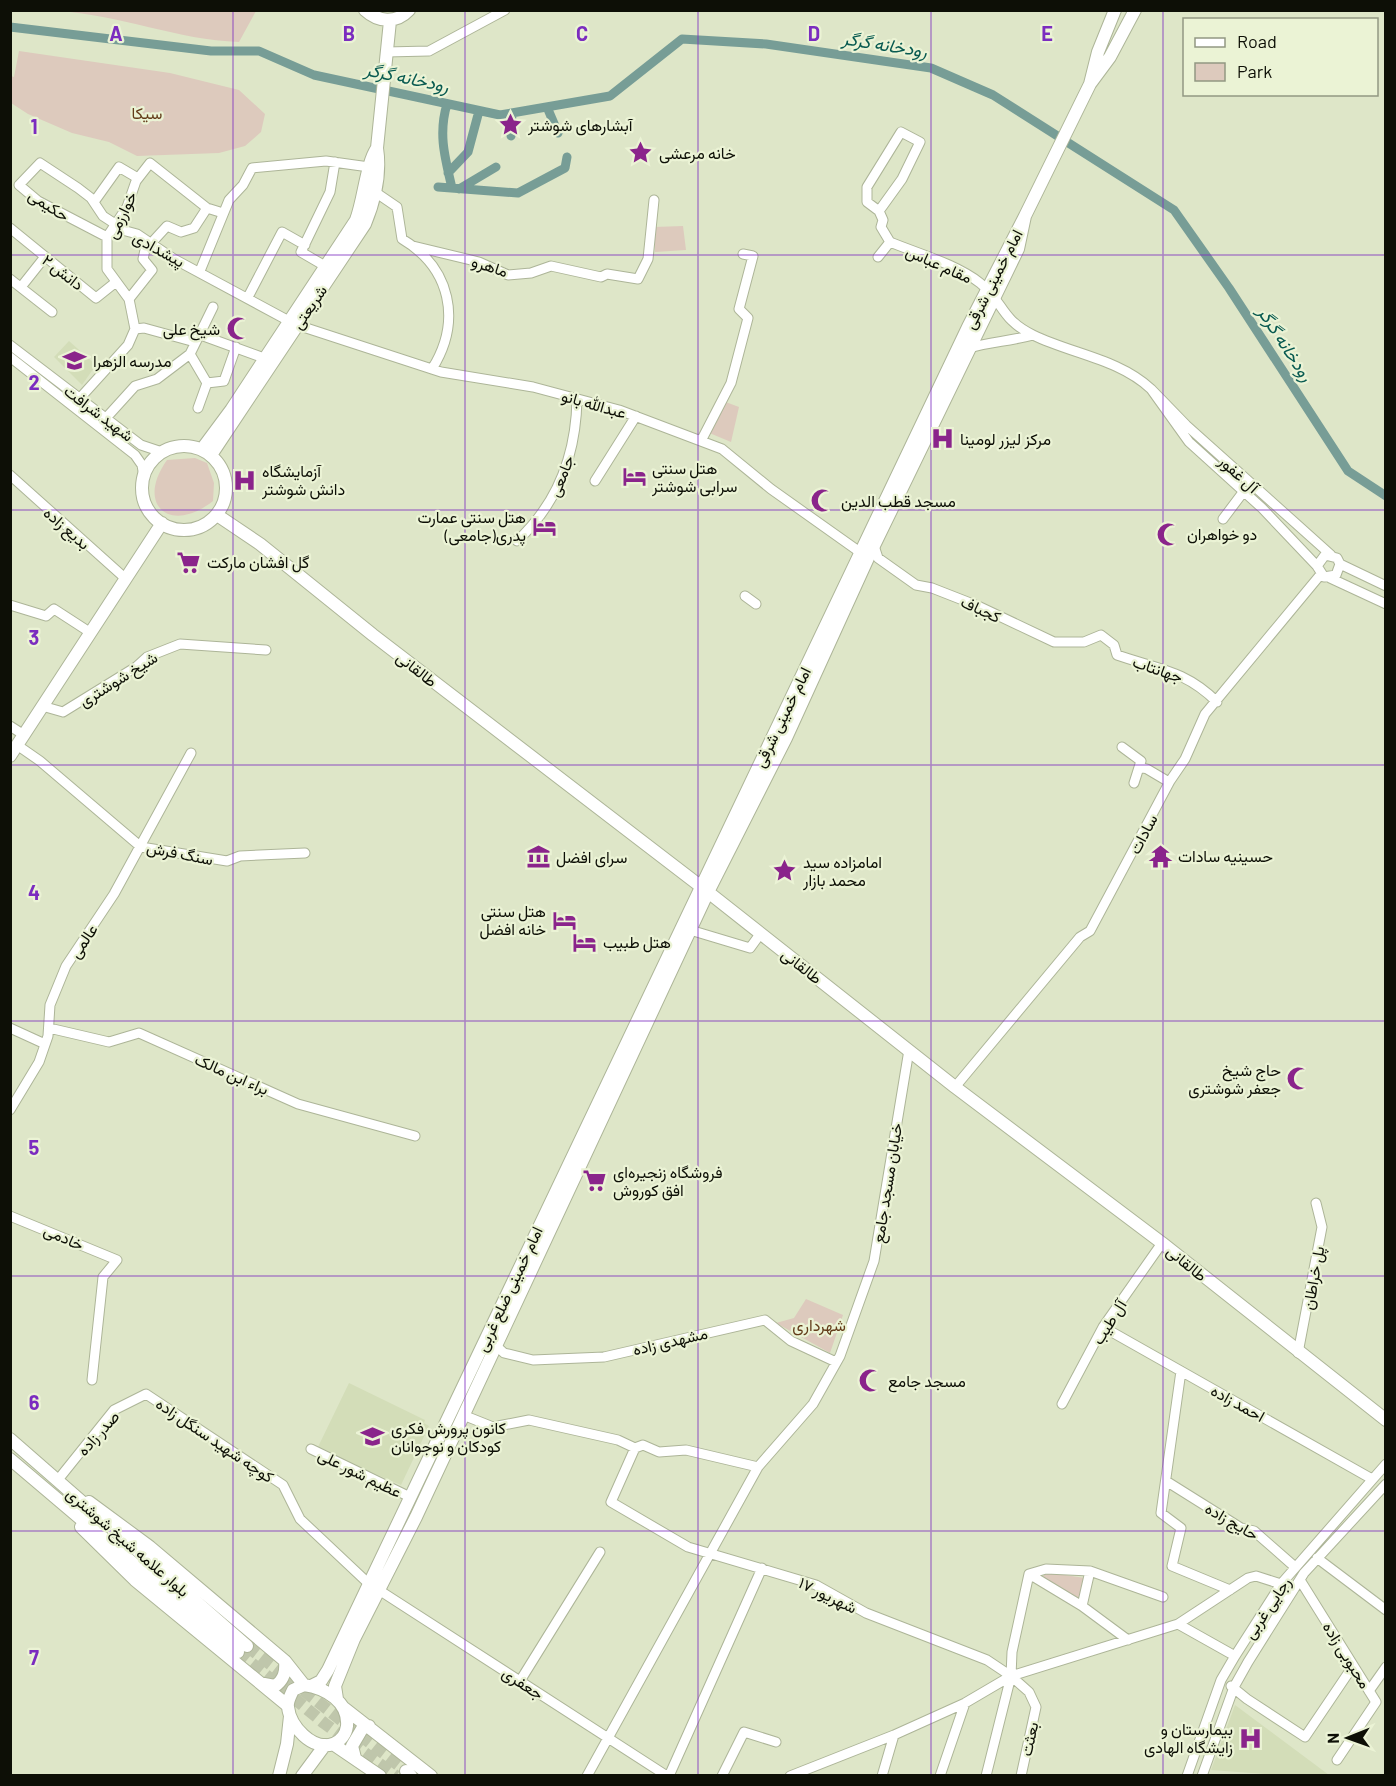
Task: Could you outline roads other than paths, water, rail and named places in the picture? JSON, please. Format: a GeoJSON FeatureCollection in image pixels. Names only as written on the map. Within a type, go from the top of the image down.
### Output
{"type":"FeatureCollection","features":[{"type":"Feature","properties":{"kind":"main road"},"geometry":{"type":"LineString","coordinates":[[365,10],[373,17],[390,21],[398,19],[409,10]]}},
{"type":"Feature","properties":{"kind":"main road"},"geometry":{"type":"LineString","coordinates":[[1090,84],[1098,52],[1115,10]]}},
{"type":"Feature","properties":{"kind":"main road"},"geometry":{"type":"LineString","coordinates":[[1090,84],[1110,57],[1135,10]]}},
{"type":"Feature","properties":{"kind":"main road"},"geometry":{"type":"LineString","coordinates":[[378,143],[390,21]]}},
{"type":"Feature","properties":{"kind":"main road","name":"امام خمینی شرقی"},"geometry":{"type":"LineString","coordinates":[[704,889],[786,738],[864,555],[990,293],[1018,249],[1025,216],[1090,84]]}},
{"type":"Feature","properties":{"kind":"main road","name":"شریعتی"},"geometry":{"type":"LineString","coordinates":[[206,452],[264,358],[293,323],[325,266],[356,220],[363,201],[371,157],[378,143]]}},
{"type":"Feature","properties":{"kind":"main road","name":"شریعتی"},"geometry":{"type":"LineString","coordinates":[[206,452],[293,323],[365,224],[375,192],[379,161],[378,143]]}},
{"type":"Feature","properties":{"kind":"main road","name":"امام خمینی شرقی"},"geometry":{"type":"LineString","coordinates":[[864,555],[874,546],[969,348],[990,293]]}},
{"type":"Feature","properties":{"kind":"main road"},"geometry":{"type":"LineString","coordinates":[[176,446],[206,452],[224,473],[227,488],[224,502],[217,515],[197,528],[179,529],[162,523],[145,503],[142,490],[144,477],[151,463],[162,452],[176,446]]}},
{"type":"Feature","properties":{"kind":"main road","name":"طالقانی"},"geometry":{"type":"LineString","coordinates":[[217,515],[260,544],[373,635],[704,889],[955,1086],[1162,1243],[1298,1353],[1386,1420]]}},
{"type":"Feature","properties":{"kind":"main road"},"geometry":{"type":"LineString","coordinates":[[17,745],[162,523]]}},
{"type":"Feature","properties":{"kind":"main road","name":"امام خمینی ضلع غربی"},"geometry":{"type":"LineString","coordinates":[[340,1703],[333,1673],[368,1583],[491,1341],[690,930],[704,889]]}},
{"type":"Feature","properties":{"kind":"main road","name":"امام خمینی ضلع غربی"},"geometry":{"type":"LineString","coordinates":[[308,1686],[333,1673],[380,1590],[464,1415],[491,1341],[704,889]]}},
{"type":"Feature","properties":{"kind":"main road","name":"بلوار علامه شیخ شوشتری"},"geometry":{"type":"LineString","coordinates":[[10,1439],[155,1568],[214,1615],[242,1649],[10,1459]]}},
{"type":"Feature","properties":{"kind":"main road"},"geometry":{"type":"LineString","coordinates":[[75,1495],[101,1509],[150,1547],[285,1661],[308,1686],[340,1703],[431,1776]]}},
{"type":"Feature","properties":{"kind":"main road"},"geometry":{"type":"LineString","coordinates":[[72,1510],[75,1521],[135,1580],[264,1684],[288,1710],[297,1730],[314,1742],[329,1744],[356,1758],[380,1776]]}},
{"type":"Feature","properties":{"kind":"main road"},"geometry":{"type":"LineString","coordinates":[[264,1684],[275,1686],[280,1683],[286,1670],[285,1661]]}},
{"type":"Feature","properties":{"kind":"main road"},"geometry":{"type":"LineString","coordinates":[[279,1776],[287,1744],[288,1710],[293,1689],[308,1686]]}},
{"type":"Feature","properties":{"kind":"main road"},"geometry":{"type":"LineString","coordinates":[[302,1776],[329,1744],[341,1739],[346,1731],[347,1718],[340,1703]]}},
{"type":"Feature","properties":{"kind":"main road"},"geometry":{"type":"LineString","coordinates":[[356,1758],[352,1746],[362,1729],[369,1726]]}},
{"type":"Feature","properties":{"kind":"street"},"geometry":{"type":"LineString","coordinates":[[386,52],[429,51],[505,10]]}},
{"type":"Feature","properties":{"kind":"street"},"geometry":{"type":"LineString","coordinates":[[878,257],[890,242],[881,227],[883,220],[879,211],[867,202],[867,187],[901,132],[920,142],[902,178],[879,211]]}},
{"type":"Feature","properties":{"kind":"street"},"geometry":{"type":"LineString","coordinates":[[200,271],[223,213],[252,168],[335,162],[369,166]]}},
{"type":"Feature","properties":{"kind":"street"},"geometry":{"type":"LineString","coordinates":[[325,266],[301,252],[330,192],[335,162]]}},
{"type":"Feature","properties":{"kind":"street","name":"پیشدادی"},"geometry":{"type":"LineString","coordinates":[[40,163],[78,188],[93,202],[103,216],[293,323]]}},
{"type":"Feature","properties":{"kind":"street","name":"حکیمی"},"geometry":{"type":"LineString","coordinates":[[40,163],[19,185],[38,201],[107,237]]}},
{"type":"Feature","properties":{"kind":"street"},"geometry":{"type":"LineString","coordinates":[[136,181],[150,163],[207,208],[223,213]]}},
{"type":"Feature","properties":{"kind":"street"},"geometry":{"type":"LineString","coordinates":[[93,202],[120,167],[136,177],[136,181]]}},
{"type":"Feature","properties":{"kind":"street","name":"خوارزمی"},"geometry":{"type":"LineString","coordinates":[[129,299],[107,268],[107,237],[127,207],[136,181]]}},
{"type":"Feature","properties":{"kind":"street"},"geometry":{"type":"LineString","coordinates":[[375,192],[397,207],[402,239],[413,246],[439,271],[450,309],[440,356],[432,369]]}},
{"type":"Feature","properties":{"kind":"street","name":"ماهرو"},"geometry":{"type":"LineString","coordinates":[[413,246],[479,262],[508,275],[531,273],[551,266],[601,277],[607,274],[638,279],[648,259],[654,200]]}},
{"type":"Feature","properties":{"kind":"street"},"geometry":{"type":"LineString","coordinates":[[80,398],[128,345],[135,329],[129,299],[152,270],[143,259],[150,244],[167,226],[182,232],[194,228],[207,208]]}},
{"type":"Feature","properties":{"kind":"street","name":"دانش ۲"},"geometry":{"type":"LineString","coordinates":[[10,228],[44,258],[96,298],[116,282]]}},
{"type":"Feature","properties":{"kind":"street"},"geometry":{"type":"LineString","coordinates":[[248,297],[282,232],[305,245]]}},
{"type":"Feature","properties":{"kind":"street","name":"مقام عباس"},"geometry":{"type":"LineString","coordinates":[[890,242],[958,270],[990,293]]}},
{"type":"Feature","properties":{"kind":"street"},"geometry":{"type":"LineString","coordinates":[[701,441],[730,383],[748,318],[739,309],[753,256],[743,254]]}},
{"type":"Feature","properties":{"kind":"street"},"geometry":{"type":"LineString","coordinates":[[21,287],[44,258]]}},
{"type":"Feature","properties":{"kind":"street"},"geometry":{"type":"LineString","coordinates":[[10,279],[52,312]]}},
{"type":"Feature","properties":{"kind":"street","name":"آل غفور"},"geometry":{"type":"LineString","coordinates":[[990,293],[1014,326],[1057,347],[1108,363],[1138,376],[1186,425],[1340,564],[1386,586]]}},
{"type":"Feature","properties":{"kind":"street"},"geometry":{"type":"LineString","coordinates":[[106,418],[117,403],[135,386],[158,379],[190,354],[213,307]]}},
{"type":"Feature","properties":{"kind":"street","name":"عبدالله بانو"},"geometry":{"type":"LineString","coordinates":[[293,323],[432,369],[533,387],[636,416],[722,449],[864,555]]}},
{"type":"Feature","properties":{"kind":"street"},"geometry":{"type":"LineString","coordinates":[[135,329],[144,328],[197,338],[236,347],[264,358]]}},
{"type":"Feature","properties":{"kind":"street"},"geometry":{"type":"LineString","coordinates":[[969,348],[1007,343],[1033,335]]}},
{"type":"Feature","properties":{"kind":"street","name":"شهید شرافت"},"geometry":{"type":"LineString","coordinates":[[10,345],[141,445],[162,452]]}},
{"type":"Feature","properties":{"kind":"street"},"geometry":{"type":"LineString","coordinates":[[207,383],[224,381],[236,347]]}},
{"type":"Feature","properties":{"kind":"street"},"geometry":{"type":"LineString","coordinates":[[190,354],[207,383]]}},
{"type":"Feature","properties":{"kind":"street","name":"شهید شرافت"},"geometry":{"type":"LineString","coordinates":[[10,357],[135,455],[142,465],[144,477]]}},
{"type":"Feature","properties":{"kind":"street"},"geometry":{"type":"LineString","coordinates":[[198,408],[207,383]]}},
{"type":"Feature","properties":{"kind":"street","name":"آل غفور"},"geometry":{"type":"LineString","coordinates":[[1151,389],[1189,442],[1244,491],[1323,573]]}},
{"type":"Feature","properties":{"kind":"street","name":"جامعی"},"geometry":{"type":"LineString","coordinates":[[517,541],[550,504],[567,466],[576,425],[577,399]]}},
{"type":"Feature","properties":{"kind":"street"},"geometry":{"type":"LineString","coordinates":[[595,481],[636,416]]}},
{"type":"Feature","properties":{"kind":"street","name":"بدیع زاده"},"geometry":{"type":"LineString","coordinates":[[10,475],[126,579]]}},
{"type":"Feature","properties":{"kind":"street"},"geometry":{"type":"LineString","coordinates":[[1223,519],[1244,491]]}},
{"type":"Feature","properties":{"kind":"street","name":"کجباف"},"geometry":{"type":"LineString","coordinates":[[874,546],[878,558],[916,585],[932,588],[978,606],[1054,642],[1084,642],[1101,635]]}},
{"type":"Feature","properties":{"kind":"street"},"geometry":{"type":"LineString","coordinates":[[1323,573],[1325,555],[1331,555]]}},
{"type":"Feature","properties":{"kind":"street"},"geometry":{"type":"LineString","coordinates":[[1323,573],[1336,575],[1340,564]]}},
{"type":"Feature","properties":{"kind":"street"},"geometry":{"type":"LineString","coordinates":[[1323,573],[1386,604]]}},
{"type":"Feature","properties":{"kind":"street","name":"سادات"},"geometry":{"type":"LineString","coordinates":[[955,1086],[1080,937],[1090,931],[1169,782],[1185,759],[1205,714],[1323,573]]}},
{"type":"Feature","properties":{"kind":"street"},"geometry":{"type":"LineString","coordinates":[[744,596],[756,604]]}},
{"type":"Feature","properties":{"kind":"street"},"geometry":{"type":"LineString","coordinates":[[10,605],[46,616],[54,609],[91,633]]}},
{"type":"Feature","properties":{"kind":"street","name":"جهانتاب"},"geometry":{"type":"LineString","coordinates":[[1101,635],[1114,645],[1117,655],[1172,672],[1200,685],[1217,702]]}},
{"type":"Feature","properties":{"kind":"street","name":"شیخ شوشتری"},"geometry":{"type":"LineString","coordinates":[[42,706],[63,712],[136,667],[147,657],[180,644],[266,650]]}},
{"type":"Feature","properties":{"kind":"street","name":"سنگ فرش"},"geometry":{"type":"LineString","coordinates":[[10,726],[17,745],[40,761],[141,847],[227,861],[240,856],[305,853]]}},
{"type":"Feature","properties":{"kind":"street"},"geometry":{"type":"LineString","coordinates":[[1122,747],[1141,761],[1134,783]]}},
{"type":"Feature","properties":{"kind":"street","name":"عالمی"},"geometry":{"type":"LineString","coordinates":[[10,1110],[39,1062],[49,1028],[50,1005],[66,966],[114,894],[191,753]]}},
{"type":"Feature","properties":{"kind":"street"},"geometry":{"type":"LineString","coordinates":[[1139,767],[1169,782]]}},
{"type":"Feature","properties":{"kind":"street"},"geometry":{"type":"LineString","coordinates":[[690,930],[750,948],[758,937]]}},
{"type":"Feature","properties":{"kind":"street"},"geometry":{"type":"LineString","coordinates":[[10,1028],[45,1044]]}},
{"type":"Feature","properties":{"kind":"street","name":"براء ابن مالک"},"geometry":{"type":"LineString","coordinates":[[49,1028],[109,1042],[139,1033],[298,1104],[416,1136]]}},
{"type":"Feature","properties":{"kind":"street","name":"خیابان مسجد جامع"},"geometry":{"type":"LineString","coordinates":[[836,1362],[874,1261],[909,1050]]}},
{"type":"Feature","properties":{"kind":"street","name":"پل خراطان"},"geometry":{"type":"LineString","coordinates":[[1298,1353],[1322,1227],[1316,1203]]}},
{"type":"Feature","properties":{"kind":"street","name":"خادمی"},"geometry":{"type":"LineString","coordinates":[[10,1216],[46,1228],[117,1260],[103,1277],[92,1380]]}},
{"type":"Feature","properties":{"kind":"street","name":"آل طیب"},"geometry":{"type":"LineString","coordinates":[[1062,1404],[1103,1328],[1162,1243]]}},
{"type":"Feature","properties":{"kind":"street","name":"مشهدی زاده"},"geometry":{"type":"LineString","coordinates":[[491,1341],[504,1353],[532,1360],[604,1357],[765,1320],[791,1341],[836,1362]]}},
{"type":"Feature","properties":{"kind":"street","name":"احمد زاده"},"geometry":{"type":"LineString","coordinates":[[1103,1328],[1372,1479]]}},
{"type":"Feature","properties":{"kind":"street"},"geometry":{"type":"LineString","coordinates":[[587,1776],[712,1554],[758,1467],[813,1404],[836,1362]]}},
{"type":"Feature","properties":{"kind":"street"},"geometry":{"type":"LineString","coordinates":[[1181,1371],[1161,1513],[1181,1528],[1172,1566],[1230,1590]]}},
{"type":"Feature","properties":{"kind":"street","name":"صدر زاده"},"geometry":{"type":"LineString","coordinates":[[57,1481],[114,1410],[146,1394]]}},
{"type":"Feature","properties":{"kind":"street","name":"کوچه شهید سنگل زاده"},"geometry":{"type":"LineString","coordinates":[[146,1394],[283,1485],[300,1519],[368,1583],[380,1590]]}},
{"type":"Feature","properties":{"kind":"street"},"geometry":{"type":"LineString","coordinates":[[464,1415],[493,1427],[529,1420],[618,1440],[635,1448],[643,1445],[659,1452],[686,1450],[758,1467]]}},
{"type":"Feature","properties":{"kind":"street","name":"۱۷ شهریور"},"geometry":{"type":"LineString","coordinates":[[635,1448],[611,1502],[688,1547],[816,1585],[866,1613],[987,1660],[1011,1676]]}},
{"type":"Feature","properties":{"kind":"street","name":"عظیم شور علی"},"geometry":{"type":"LineString","coordinates":[[311,1449],[410,1497]]}},
{"type":"Feature","properties":{"kind":"street","name":"رجایی غربی"},"geometry":{"type":"LineString","coordinates":[[1187,1776],[1221,1680],[1235,1656],[1281,1584],[1386,1464]]}},
{"type":"Feature","properties":{"kind":"street","name":"حایج زاده"},"geometry":{"type":"LineString","coordinates":[[1166,1481],[1240,1528],[1254,1531],[1295,1567]]}},
{"type":"Feature","properties":{"kind":"street","name":"رجایی غربی"},"geometry":{"type":"LineString","coordinates":[[1202,1776],[1234,1687],[1299,1580],[1386,1484]]}},
{"type":"Feature","properties":{"kind":"street"},"geometry":{"type":"LineString","coordinates":[[520,1681],[600,1552]]}},
{"type":"Feature","properties":{"kind":"street"},"geometry":{"type":"LineString","coordinates":[[1317,1558],[1386,1610]]}},
{"type":"Feature","properties":{"kind":"street"},"geometry":{"type":"LineString","coordinates":[[668,1776],[762,1568]]}},
{"type":"Feature","properties":{"kind":"street"},"geometry":{"type":"LineString","coordinates":[[1029,1574],[1046,1569],[1090,1571],[1163,1598]]}},
{"type":"Feature","properties":{"kind":"street"},"geometry":{"type":"LineString","coordinates":[[1082,1606],[1090,1571]]}},
{"type":"Feature","properties":{"kind":"street"},"geometry":{"type":"LineString","coordinates":[[986,1776],[1011,1676],[1012,1652],[1029,1574]]}},
{"type":"Feature","properties":{"kind":"street"},"geometry":{"type":"LineString","coordinates":[[1029,1574],[1082,1606],[1128,1640]]}},
{"type":"Feature","properties":{"kind":"street"},"geometry":{"type":"LineString","coordinates":[[790,1776],[894,1735],[965,1703],[1011,1676],[1178,1624],[1256,1575],[1281,1584]]}},
{"type":"Feature","properties":{"kind":"street","name":"محبوبی زاده"},"geometry":{"type":"LineString","coordinates":[[1299,1580],[1376,1702],[1337,1760]]}},
{"type":"Feature","properties":{"kind":"street","name":"جعفری"},"geometry":{"type":"LineString","coordinates":[[380,1590],[668,1776]]}},
{"type":"Feature","properties":{"kind":"street"},"geometry":{"type":"LineString","coordinates":[[1178,1624],[1235,1656]]}},
{"type":"Feature","properties":{"kind":"street"},"geometry":{"type":"LineString","coordinates":[[1221,1680],[1234,1687],[1247,1700],[1305,1737],[1353,1666]]}},
{"type":"Feature","properties":{"kind":"street"},"geometry":{"type":"LineString","coordinates":[[1369,1692],[1386,1667]]}},
{"type":"Feature","properties":{"kind":"street","name":"بعثت"},"geometry":{"type":"LineString","coordinates":[[1011,1676],[1029,1692],[1036,1707],[1022,1776]]}},
{"type":"Feature","properties":{"kind":"street"},"geometry":{"type":"LineString","coordinates":[[940,1776],[965,1703]]}},
{"type":"Feature","properties":{"kind":"street"},"geometry":{"type":"LineString","coordinates":[[722,1776],[744,1732],[776,1742]]}},
{"type":"Feature","properties":{"kind":"street"},"geometry":{"type":"LineString","coordinates":[[882,1776],[894,1735]]}},
{"type":"Feature","properties":{"kind":"waterway","name":"رودخانه گرگر"},"geometry":{"type":"LineString","coordinates":[[10,27],[211,51],[259,51],[314,75],[500,115],[610,96],[682,39],[766,44],[931,68],[993,95],[1174,210],[1229,288],[1348,471],[1386,496]]}},
{"type":"Feature","properties":{"kind":"waterway"},"geometry":{"type":"LineString","coordinates":[[447,104],[443,136],[452,188]]}},
{"type":"Feature","properties":{"kind":"waterway"},"geometry":{"type":"LineString","coordinates":[[547,107],[558,133]]}},
{"type":"Feature","properties":{"kind":"waterway"},"geometry":{"type":"LineString","coordinates":[[448,173],[468,152],[479,111]]}},
{"type":"Feature","properties":{"kind":"waterway"},"geometry":{"type":"LineString","coordinates":[[511,136],[512,113]]}},
{"type":"Feature","properties":{"kind":"waterway"},"geometry":{"type":"LineString","coordinates":[[438,187],[518,193],[565,168],[567,157]]}},
{"type":"Feature","properties":{"kind":"waterway"},"geometry":{"type":"LineString","coordinates":[[459,189],[496,167]]}},
{"type":"Feature","properties":{"kind":"tunnel"},"geometry":{"type":"LineString","coordinates":[[247,1646],[406,1771]]}},
{"type":"Feature","properties":{"kind":"tunnel"},"geometry":{"type":"LineString","coordinates":[[238,1652],[324,1723],[396,1776]]}},
{"type":"Feature","properties":{"kind":"place","name":"آبشارهای شوشتر"},"geometry":{"type":"Point","coordinates":[510,125]}},
{"type":"Feature","properties":{"kind":"place","name":"خانه مرعشی"},"geometry":{"type":"Point","coordinates":[641,153]}},
{"type":"Feature","properties":{"kind":"place","name":"شیخ علی"},"geometry":{"type":"Point","coordinates":[238,329]}},
{"type":"Feature","properties":{"kind":"place","name":"مدرسه الزهرا"},"geometry":{"type":"Point","coordinates":[75,361]}},
{"type":"Feature","properties":{"kind":"place","name":"مرکز لیزر لومینا"},"geometry":{"type":"Point","coordinates":[942,439]}},
{"type":"Feature","properties":{"kind":"place","name":"هتل سنتی سرابی شوشتر"},"geometry":{"type":"Point","coordinates":[634,477]}},
{"type":"Feature","properties":{"kind":"place","name":"آزمایشگاه دانش شوشتر"},"geometry":{"type":"Point","coordinates":[244,480]}},
{"type":"Feature","properties":{"kind":"place","name":"مسجد قطب الدین"},"geometry":{"type":"Point","coordinates":[823,501]}},
{"type":"Feature","properties":{"kind":"place","name":"هتل سنتی عمارت پدری(جامعی)"},"geometry":{"type":"Point","coordinates":[544,526]}},
{"type":"Feature","properties":{"kind":"place","name":"دو خواهران"},"geometry":{"type":"Point","coordinates":[1169,534]}},
{"type":"Feature","properties":{"kind":"place","name":"گل افشان مارکت"},"geometry":{"type":"Point","coordinates":[189,562]}},
{"type":"Feature","properties":{"kind":"place","name":"حسینیه سادات"},"geometry":{"type":"Point","coordinates":[1160,856]}},
{"type":"Feature","properties":{"kind":"place","name":"سرای افضل"},"geometry":{"type":"Point","coordinates":[538,857]}},
{"type":"Feature","properties":{"kind":"place","name":"امامزاده سید محمد بازار"},"geometry":{"type":"Point","coordinates":[785,871]}},
{"type":"Feature","properties":{"kind":"place","name":"هتل سنتی خانه افضل"},"geometry":{"type":"Point","coordinates":[564,920]}},
{"type":"Feature","properties":{"kind":"place","name":"هتل طبیب"},"geometry":{"type":"Point","coordinates":[585,942]}},
{"type":"Feature","properties":{"kind":"place","name":"حاج شیخ جعفر شوشتری"},"geometry":{"type":"Point","coordinates":[1299,1079]}},
{"type":"Feature","properties":{"kind":"place","name":"فروشگاه زنجیره‌ای افق کوروش"},"geometry":{"type":"Point","coordinates":[595,1181]}},
{"type":"Feature","properties":{"kind":"place","name":"مسجد جامع"},"geometry":{"type":"Point","coordinates":[870,1381]}},
{"type":"Feature","properties":{"kind":"place","name":"کانون پرورش فکری کودکان و نوجوانان"},"geometry":{"type":"Point","coordinates":[373,1437]}},
{"type":"Feature","properties":{"kind":"place","name":"بیمارستان و زایشگاه الهادی"},"geometry":{"type":"Point","coordinates":[1251,1738]}},
{"type":"Feature","properties":{"kind":"park label","name":"سیکا"},"geometry":{"type":"Point","coordinates":[147,113]}},
{"type":"Feature","properties":{"kind":"park label","name":"شهرداری"},"geometry":{"type":"Point","coordinates":[819,1325]}}]}
